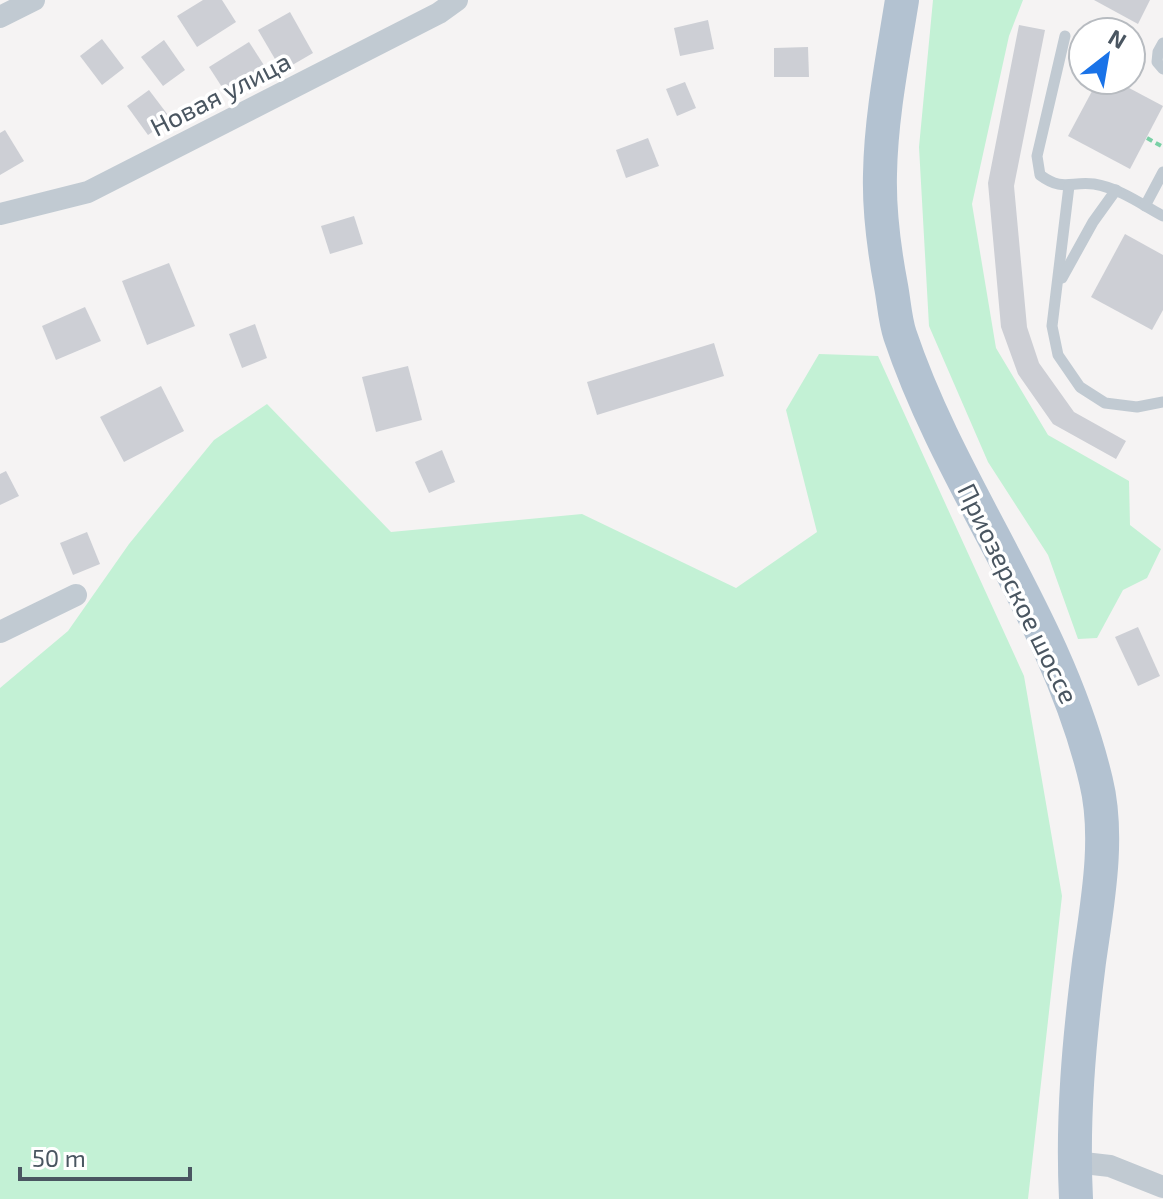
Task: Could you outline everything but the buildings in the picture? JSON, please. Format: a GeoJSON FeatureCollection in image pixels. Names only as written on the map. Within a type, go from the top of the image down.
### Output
{"type":"FeatureCollection","features":[{"type":"Feature","properties":{"kind":"main road","name":"Приозерское шоссе"},"geometry":{"type":"LineString","coordinates":[[902,0],[885,107],[880,174],[882,233],[899,333],[942,434],[1052,648],[1077,714],[1097,784],[1101,841],[1099,897],[1076,1072],[1076,1199]]}},
{"type":"Feature","properties":{"kind":"street"},"geometry":{"type":"LineString","coordinates":[[0,17],[34,0]]}},
{"type":"Feature","properties":{"kind":"street","name":"Новая улица"},"geometry":{"type":"LineString","coordinates":[[0,214],[88,192],[439,13],[457,0]]}},
{"type":"Feature","properties":{"kind":"street"},"geometry":{"type":"LineString","coordinates":[[0,632],[76,595]]}},
{"type":"Feature","properties":{"kind":"street"},"geometry":{"type":"LineString","coordinates":[[1075,1162],[1110,1166],[1163,1187]]}},
{"type":"Feature","properties":{"kind":"lane"},"geometry":{"type":"LineString","coordinates":[[1065,36],[1037,156],[1040,175],[1054,185],[1092,184],[1116,190],[1163,216]]}},
{"type":"Feature","properties":{"kind":"lane"},"geometry":{"type":"LineString","coordinates":[[1163,43],[1157,62],[1163,69]]}},
{"type":"Feature","properties":{"kind":"lane"},"geometry":{"type":"LineString","coordinates":[[1145,206],[1163,172]]}},
{"type":"Feature","properties":{"kind":"lane"},"geometry":{"type":"LineString","coordinates":[[1069,186],[1052,326],[1058,355],[1080,387],[1105,403],[1137,407],[1163,402]]}},
{"type":"Feature","properties":{"kind":"lane"},"geometry":{"type":"LineString","coordinates":[[1058,286],[1093,222],[1116,190]]}},
{"type":"Feature","properties":{"kind":"path"},"geometry":{"type":"LineString","coordinates":[[1147,138],[1163,147]]}},
{"type":"Feature","properties":{"kind":"green space"},"geometry":{"type":"Polygon","coordinates":[[[933,0],[1023,0],[1009,36],[972,204],[996,348],[1048,435],[1129,481],[1130,525],[1161,549],[1147,578],[1123,590],[1097,638],[1078,639],[1048,555],[988,462],[929,326],[919,147],[933,0]]]}},
{"type":"Feature","properties":{"kind":"green space"},"geometry":{"type":"Polygon","coordinates":[[[819,354],[878,356],[1024,676],[1062,896],[1028,1199],[0,1199],[0,688],[68,631],[129,544],[214,440],[267,404],[391,532],[582,514],[736,588],[817,532],[786,410],[819,354]]]}}]}
